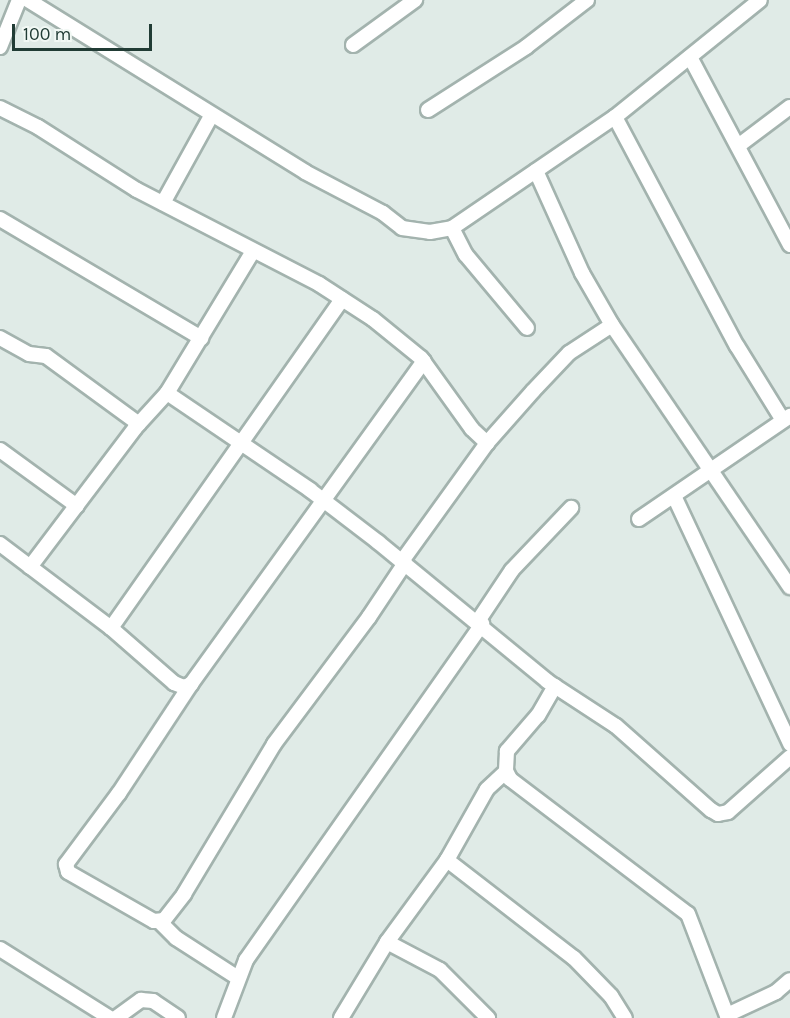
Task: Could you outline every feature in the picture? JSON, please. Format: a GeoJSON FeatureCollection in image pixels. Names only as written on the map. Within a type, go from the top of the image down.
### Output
{"type":"FeatureCollection","features":[{"type":"Feature","properties":{"kind":"street"},"geometry":{"type":"LineString","coordinates":[[0,47],[3,28],[20,0]]}},
{"type":"Feature","properties":{"kind":"street"},"geometry":{"type":"LineString","coordinates":[[28,0],[212,116],[402,228],[430,232],[452,228],[615,117],[760,0]]}},
{"type":"Feature","properties":{"kind":"street"},"geometry":{"type":"LineString","coordinates":[[353,45],[415,0]]}},
{"type":"Feature","properties":{"kind":"street"},"geometry":{"type":"LineString","coordinates":[[428,110],[526,47],[587,0]]}},
{"type":"Feature","properties":{"kind":"street"},"geometry":{"type":"LineString","coordinates":[[690,57],[790,245]]}},
{"type":"Feature","properties":{"kind":"street"},"geometry":{"type":"LineString","coordinates":[[738,146],[790,107]]}},
{"type":"Feature","properties":{"kind":"street"},"geometry":{"type":"LineString","coordinates":[[0,108],[163,203],[342,299],[424,361],[468,423],[487,443]]}},
{"type":"Feature","properties":{"kind":"street"},"geometry":{"type":"LineString","coordinates":[[163,203],[212,116]]}},
{"type":"Feature","properties":{"kind":"street"},"geometry":{"type":"LineString","coordinates":[[615,117],[736,346],[786,418],[675,498],[639,519]]}},
{"type":"Feature","properties":{"kind":"street"},"geometry":{"type":"LineString","coordinates":[[536,171],[582,273],[612,325],[790,587]]}},
{"type":"Feature","properties":{"kind":"street"},"geometry":{"type":"LineString","coordinates":[[0,219],[201,338]]}},
{"type":"Feature","properties":{"kind":"street"},"geometry":{"type":"LineString","coordinates":[[452,228],[466,255],[527,328]]}},
{"type":"Feature","properties":{"kind":"street"},"geometry":{"type":"LineString","coordinates":[[30,567],[139,424],[167,393],[253,251]]}},
{"type":"Feature","properties":{"kind":"street"},"geometry":{"type":"LineString","coordinates":[[111,628],[342,299]]}},
{"type":"Feature","properties":{"kind":"street"},"geometry":{"type":"LineString","coordinates":[[159,921],[196,874],[274,744],[369,617],[403,562],[487,443],[569,354],[612,325]]}},
{"type":"Feature","properties":{"kind":"street"},"geometry":{"type":"LineString","coordinates":[[0,338],[29,354],[46,356],[139,424]]}},
{"type":"Feature","properties":{"kind":"street"},"geometry":{"type":"LineString","coordinates":[[238,978],[182,942],[159,921],[68,872],[66,864],[120,793],[191,684],[424,361]]}},
{"type":"Feature","properties":{"kind":"street"},"geometry":{"type":"LineString","coordinates":[[167,393],[242,442],[324,501],[480,622],[555,686],[616,726],[718,814],[728,812],[790,757]]}},
{"type":"Feature","properties":{"kind":"street"},"geometry":{"type":"LineString","coordinates":[[0,450],[77,506]]}},
{"type":"Feature","properties":{"kind":"street"},"geometry":{"type":"LineString","coordinates":[[675,498],[790,744]]}},
{"type":"Feature","properties":{"kind":"street"},"geometry":{"type":"LineString","coordinates":[[224,1018],[246,960],[480,622],[512,570],[571,508]]}},
{"type":"Feature","properties":{"kind":"street"},"geometry":{"type":"LineString","coordinates":[[0,544],[111,628],[174,683],[184,687],[191,684]]}},
{"type":"Feature","properties":{"kind":"street"},"geometry":{"type":"LineString","coordinates":[[555,686],[538,715],[507,751],[506,771],[510,779],[688,914],[727,1016],[776,992],[790,980]]}},
{"type":"Feature","properties":{"kind":"street"},"geometry":{"type":"LineString","coordinates":[[341,1018],[387,942],[447,860],[487,789],[506,771]]}},
{"type":"Feature","properties":{"kind":"street"},"geometry":{"type":"LineString","coordinates":[[447,860],[574,958],[611,996],[625,1018]]}},
{"type":"Feature","properties":{"kind":"street"},"geometry":{"type":"LineString","coordinates":[[387,942],[440,970],[489,1018]]}},
{"type":"Feature","properties":{"kind":"street"},"geometry":{"type":"LineString","coordinates":[[0,949],[110,1018]]}},
{"type":"Feature","properties":{"kind":"street"},"geometry":{"type":"LineString","coordinates":[[116,1018],[141,1000],[153,1001],[178,1018]]}}]}
